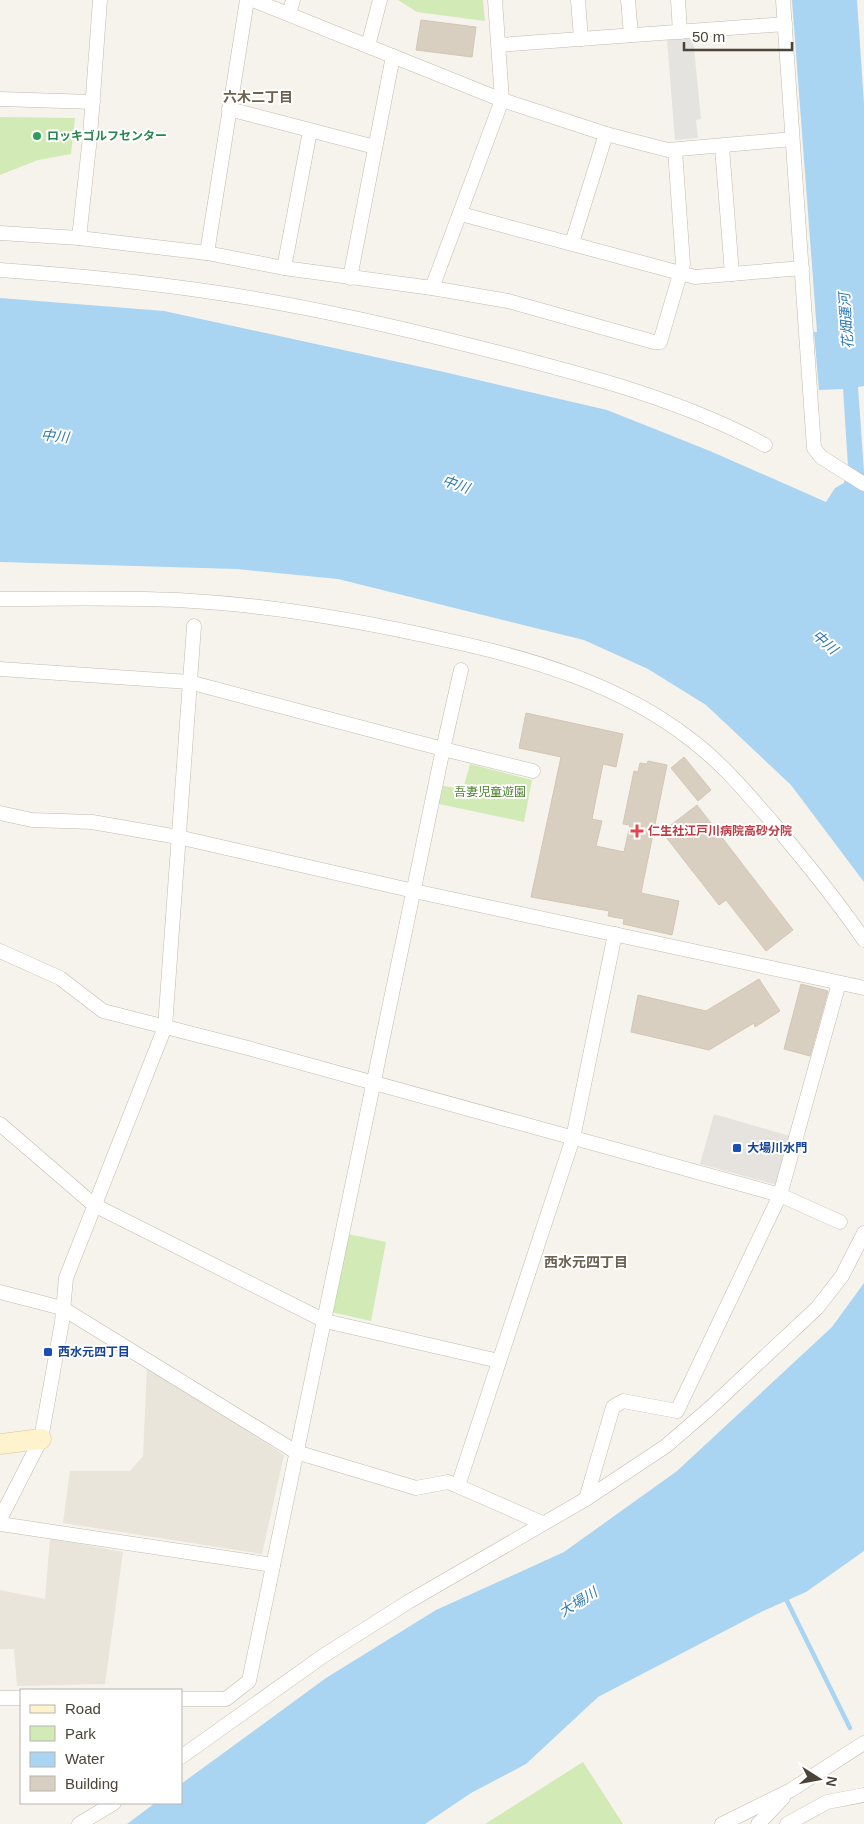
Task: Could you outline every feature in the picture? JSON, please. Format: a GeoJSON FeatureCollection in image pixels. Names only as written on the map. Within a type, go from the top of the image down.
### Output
{"type":"FeatureCollection","features":[{"type":"Feature","properties":{"kind":"street"},"geometry":{"type":"LineString","coordinates":[[79,238],[100,0]]}},
{"type":"Feature","properties":{"kind":"street"},"geometry":{"type":"LineString","coordinates":[[206,253],[247,0]]}},
{"type":"Feature","properties":{"kind":"street"},"geometry":{"type":"LineString","coordinates":[[253,0],[502,100],[606,134],[675,150],[792,139]]}},
{"type":"Feature","properties":{"kind":"street"},"geometry":{"type":"LineString","coordinates":[[289,14],[293,0]]}},
{"type":"Feature","properties":{"kind":"street"},"geometry":{"type":"LineString","coordinates":[[368,46],[380,0]]}},
{"type":"Feature","properties":{"kind":"street"},"geometry":{"type":"LineString","coordinates":[[432,288],[502,100],[495,0]]}},
{"type":"Feature","properties":{"kind":"street"},"geometry":{"type":"LineString","coordinates":[[578,0],[581,39]]}},
{"type":"Feature","properties":{"kind":"street"},"geometry":{"type":"LineString","coordinates":[[628,0],[631,35]]}},
{"type":"Feature","properties":{"kind":"street"},"geometry":{"type":"LineString","coordinates":[[678,0],[680,32]]}},
{"type":"Feature","properties":{"kind":"street"},"geometry":{"type":"LineString","coordinates":[[783,0],[814,448],[821,457],[864,484]]}},
{"type":"Feature","properties":{"kind":"street"},"geometry":{"type":"LineString","coordinates":[[499,45],[785,24]]}},
{"type":"Feature","properties":{"kind":"street"},"geometry":{"type":"LineString","coordinates":[[350,278],[393,56]]}},
{"type":"Feature","properties":{"kind":"street"},"geometry":{"type":"LineString","coordinates":[[0,99],[92,102]]}},
{"type":"Feature","properties":{"kind":"street"},"geometry":{"type":"LineString","coordinates":[[229,109],[375,148]]}},
{"type":"Feature","properties":{"kind":"street"},"geometry":{"type":"LineString","coordinates":[[284,268],[310,131]]}},
{"type":"Feature","properties":{"kind":"street"},"geometry":{"type":"LineString","coordinates":[[572,243],[606,134]]}},
{"type":"Feature","properties":{"kind":"street"},"geometry":{"type":"LineString","coordinates":[[722,147],[732,274]]}},
{"type":"Feature","properties":{"kind":"street"},"geometry":{"type":"LineString","coordinates":[[0,233],[79,238],[206,253],[284,268],[432,288],[508,301],[654,342],[660,342],[683,264],[675,150]]}},
{"type":"Feature","properties":{"kind":"street"},"geometry":{"type":"LineString","coordinates":[[461,214],[695,277],[802,268]]}},
{"type":"Feature","properties":{"kind":"street"},"geometry":{"type":"LineString","coordinates":[[0,270],[73,275],[205,291],[414,331],[632,389],[738,430],[765,445]]}},
{"type":"Feature","properties":{"kind":"street"},"geometry":{"type":"LineString","coordinates":[[0,598],[192,601],[244,605],[342,618],[520,658],[592,684],[648,710],[689,738],[723,767],[795,849],[864,940]]}},
{"type":"Feature","properties":{"kind":"street"},"geometry":{"type":"LineString","coordinates":[[0,1519],[40,1439],[62,1322],[66,1278],[165,1027],[194,626]]}},
{"type":"Feature","properties":{"kind":"street"},"geometry":{"type":"LineString","coordinates":[[0,669],[189,682],[533,771]]}},
{"type":"Feature","properties":{"kind":"street"},"geometry":{"type":"LineString","coordinates":[[182,1699],[226,1700],[250,1681],[296,1452],[461,670]]}},
{"type":"Feature","properties":{"kind":"street"},"geometry":{"type":"LineString","coordinates":[[0,812],[32,820],[92,822],[178,837],[414,891],[864,988]]}},
{"type":"Feature","properties":{"kind":"street"},"geometry":{"type":"LineString","coordinates":[[458,1486],[573,1138],[615,934]]}},
{"type":"Feature","properties":{"kind":"street"},"geometry":{"type":"LineString","coordinates":[[0,951],[60,978],[103,1011],[780,1195],[840,1222]]}},
{"type":"Feature","properties":{"kind":"street"},"geometry":{"type":"LineString","coordinates":[[586,1498],[613,1407],[623,1401],[677,1411],[780,1195],[839,983]]}},
{"type":"Feature","properties":{"kind":"street"},"geometry":{"type":"LineString","coordinates":[[0,1124],[94,1205],[325,1321],[499,1361]]}},
{"type":"Feature","properties":{"kind":"street"},"geometry":{"type":"LineString","coordinates":[[182,1756],[323,1656],[586,1498],[666,1446],[817,1308],[842,1276],[864,1233]]}},
{"type":"Feature","properties":{"kind":"street"},"geometry":{"type":"LineString","coordinates":[[0,1292],[62,1308],[296,1452],[416,1488],[448,1482],[542,1523]]}},
{"type":"Feature","properties":{"kind":"street"},"geometry":{"type":"LineString","coordinates":[[0,1444],[40,1439]]}},
{"type":"Feature","properties":{"kind":"street"},"geometry":{"type":"LineString","coordinates":[[0,1524],[274,1565]]}},
{"type":"Feature","properties":{"kind":"street"},"geometry":{"type":"LineString","coordinates":[[0,1698],[20,1698]]}},
{"type":"Feature","properties":{"kind":"street"},"geometry":{"type":"LineString","coordinates":[[722,1824],[791,1790],[864,1743]]}},
{"type":"Feature","properties":{"kind":"street"},"geometry":{"type":"LineString","coordinates":[[758,1824],[791,1790]]}},
{"type":"Feature","properties":{"kind":"street"},"geometry":{"type":"LineString","coordinates":[[787,1824],[827,1802],[864,1795]]}},
{"type":"Feature","properties":{"kind":"street"},"geometry":{"type":"LineString","coordinates":[[79,1824],[112,1804]]}},
{"type":"Feature","properties":{"kind":"shaded area"},"geometry":{"type":"Polygon","coordinates":[[[693,38],[701,119],[696,120],[698,138],[675,140],[667,40],[693,38]]]}},
{"type":"Feature","properties":{"kind":"shaded area"},"geometry":{"type":"Polygon","coordinates":[[[714,1114],[790,1136],[777,1185],[700,1164],[714,1114]]]}},
{"type":"Feature","properties":{"kind":"shaded area"},"geometry":{"type":"Polygon","coordinates":[[[147,1366],[284,1455],[262,1554],[63,1523],[70,1471],[130,1471],[143,1456],[147,1366]]]}},
{"type":"Feature","properties":{"kind":"shaded area"},"geometry":{"type":"Polygon","coordinates":[[[50,1538],[123,1552],[105,1684],[17,1686],[14,1649],[0,1649],[0,1590],[45,1599],[50,1538]]]}},
{"type":"Feature","properties":{"kind":"green space"},"geometry":{"type":"Polygon","coordinates":[[[398,0],[483,0],[485,21],[417,12],[398,0]]]}},
{"type":"Feature","properties":{"kind":"green space","name":"ロッキゴルフセンター"},"geometry":{"type":"Polygon","coordinates":[[[0,117],[75,118],[71,154],[38,160],[0,175],[0,117]]]}},
{"type":"Feature","properties":{"kind":"green space","name":"吾妻児童遊園"},"geometry":{"type":"Polygon","coordinates":[[[470,764],[532,780],[524,822],[439,804],[443,786],[463,789],[470,764]]]}},
{"type":"Feature","properties":{"kind":"green space"},"geometry":{"type":"Polygon","coordinates":[[[348,1234],[386,1242],[371,1321],[331,1312],[348,1234]]]}},
{"type":"Feature","properties":{"kind":"green space"},"geometry":{"type":"Polygon","coordinates":[[[583,1762],[623,1824],[485,1824],[583,1762]]]}},
{"type":"Feature","properties":{"kind":"water"},"geometry":{"type":"Polygon","coordinates":[[[792,0],[857,0],[864,104],[864,386],[858,387],[864,472],[864,882],[791,785],[706,705],[648,669],[584,640],[338,579],[237,569],[0,562],[0,298],[164,311],[444,372],[607,410],[710,451],[826,502],[835,488],[844,483],[848,466],[843,389],[819,390],[814,332],[817,332],[792,0]]]}},
{"type":"Feature","properties":{"kind":"water","name":"大場川"},"geometry":{"type":"Polygon","coordinates":[[[864,1283],[864,1551],[806,1592],[761,1612],[598,1697],[526,1764],[471,1793],[425,1824],[127,1824],[154,1804],[182,1804],[182,1783],[326,1678],[436,1610],[564,1552],[677,1471],[832,1327],[864,1283]]]}},
{"type":"Feature","properties":{"kind":"building"},"geometry":{"type":"Polygon","coordinates":[[[421,20],[476,27],[472,57],[416,50],[421,20]]]}},
{"type":"Feature","properties":{"kind":"building"},"geometry":{"type":"Polygon","coordinates":[[[526,713],[623,734],[616,767],[603,764],[592,819],[602,821],[596,846],[624,852],[630,825],[623,824],[634,771],[638,772],[640,763],[647,764],[648,761],[667,765],[641,893],[679,901],[672,935],[623,924],[624,919],[608,916],[609,911],[531,897],[561,757],[519,748],[526,713]]]}},
{"type":"Feature","properties":{"kind":"building"},"geometry":{"type":"Polygon","coordinates":[[[684,757],[711,790],[698,801],[671,768],[684,757]]]}},
{"type":"Feature","properties":{"kind":"building"},"geometry":{"type":"Polygon","coordinates":[[[697,805],[793,930],[766,951],[726,900],[719,905],[662,832],[697,805]]]}},
{"type":"Feature","properties":{"kind":"building"},"geometry":{"type":"Polygon","coordinates":[[[759,979],[780,1011],[755,1027],[754,1023],[709,1050],[631,1032],[638,995],[706,1011],[759,979]]]}},
{"type":"Feature","properties":{"kind":"building"},"geometry":{"type":"Polygon","coordinates":[[[801,984],[828,991],[810,1056],[784,1049],[801,984]]]}},
{"type":"Feature","properties":{"kind":"waterway"},"geometry":{"type":"LineString","coordinates":[[785,1597],[850,1728]]}},
{"type":"Feature","properties":{"kind":"place","name":"ロッキゴルフセンター"},"geometry":{"type":"Point","coordinates":[37,136]}},
{"type":"Feature","properties":{"kind":"place","name":"仁生社江戸川病院高砂分院"},"geometry":{"type":"Point","coordinates":[637,831]}},
{"type":"Feature","properties":{"kind":"place","name":"大場川水門"},"geometry":{"type":"Point","coordinates":[737,1148]}},
{"type":"Feature","properties":{"kind":"place","name":"西水元四丁目"},"geometry":{"type":"Point","coordinates":[48,1352]}},
{"type":"Feature","properties":{"kind":"district","name":"六木二丁目"},"geometry":{"type":"Point","coordinates":[258,97]}},
{"type":"Feature","properties":{"kind":"district","name":"西水元四丁目"},"geometry":{"type":"Point","coordinates":[586,1262]}},
{"type":"Feature","properties":{"kind":"water label","name":"花畑運河"},"geometry":{"type":"Point","coordinates":[846,321]}},
{"type":"Feature","properties":{"kind":"water label","name":"中川"},"geometry":{"type":"Point","coordinates":[55,436]}},
{"type":"Feature","properties":{"kind":"water label","name":"中川"},"geometry":{"type":"Point","coordinates":[456,484]}},
{"type":"Feature","properties":{"kind":"water label","name":"中川"},"geometry":{"type":"Point","coordinates":[825,642]}}]}
